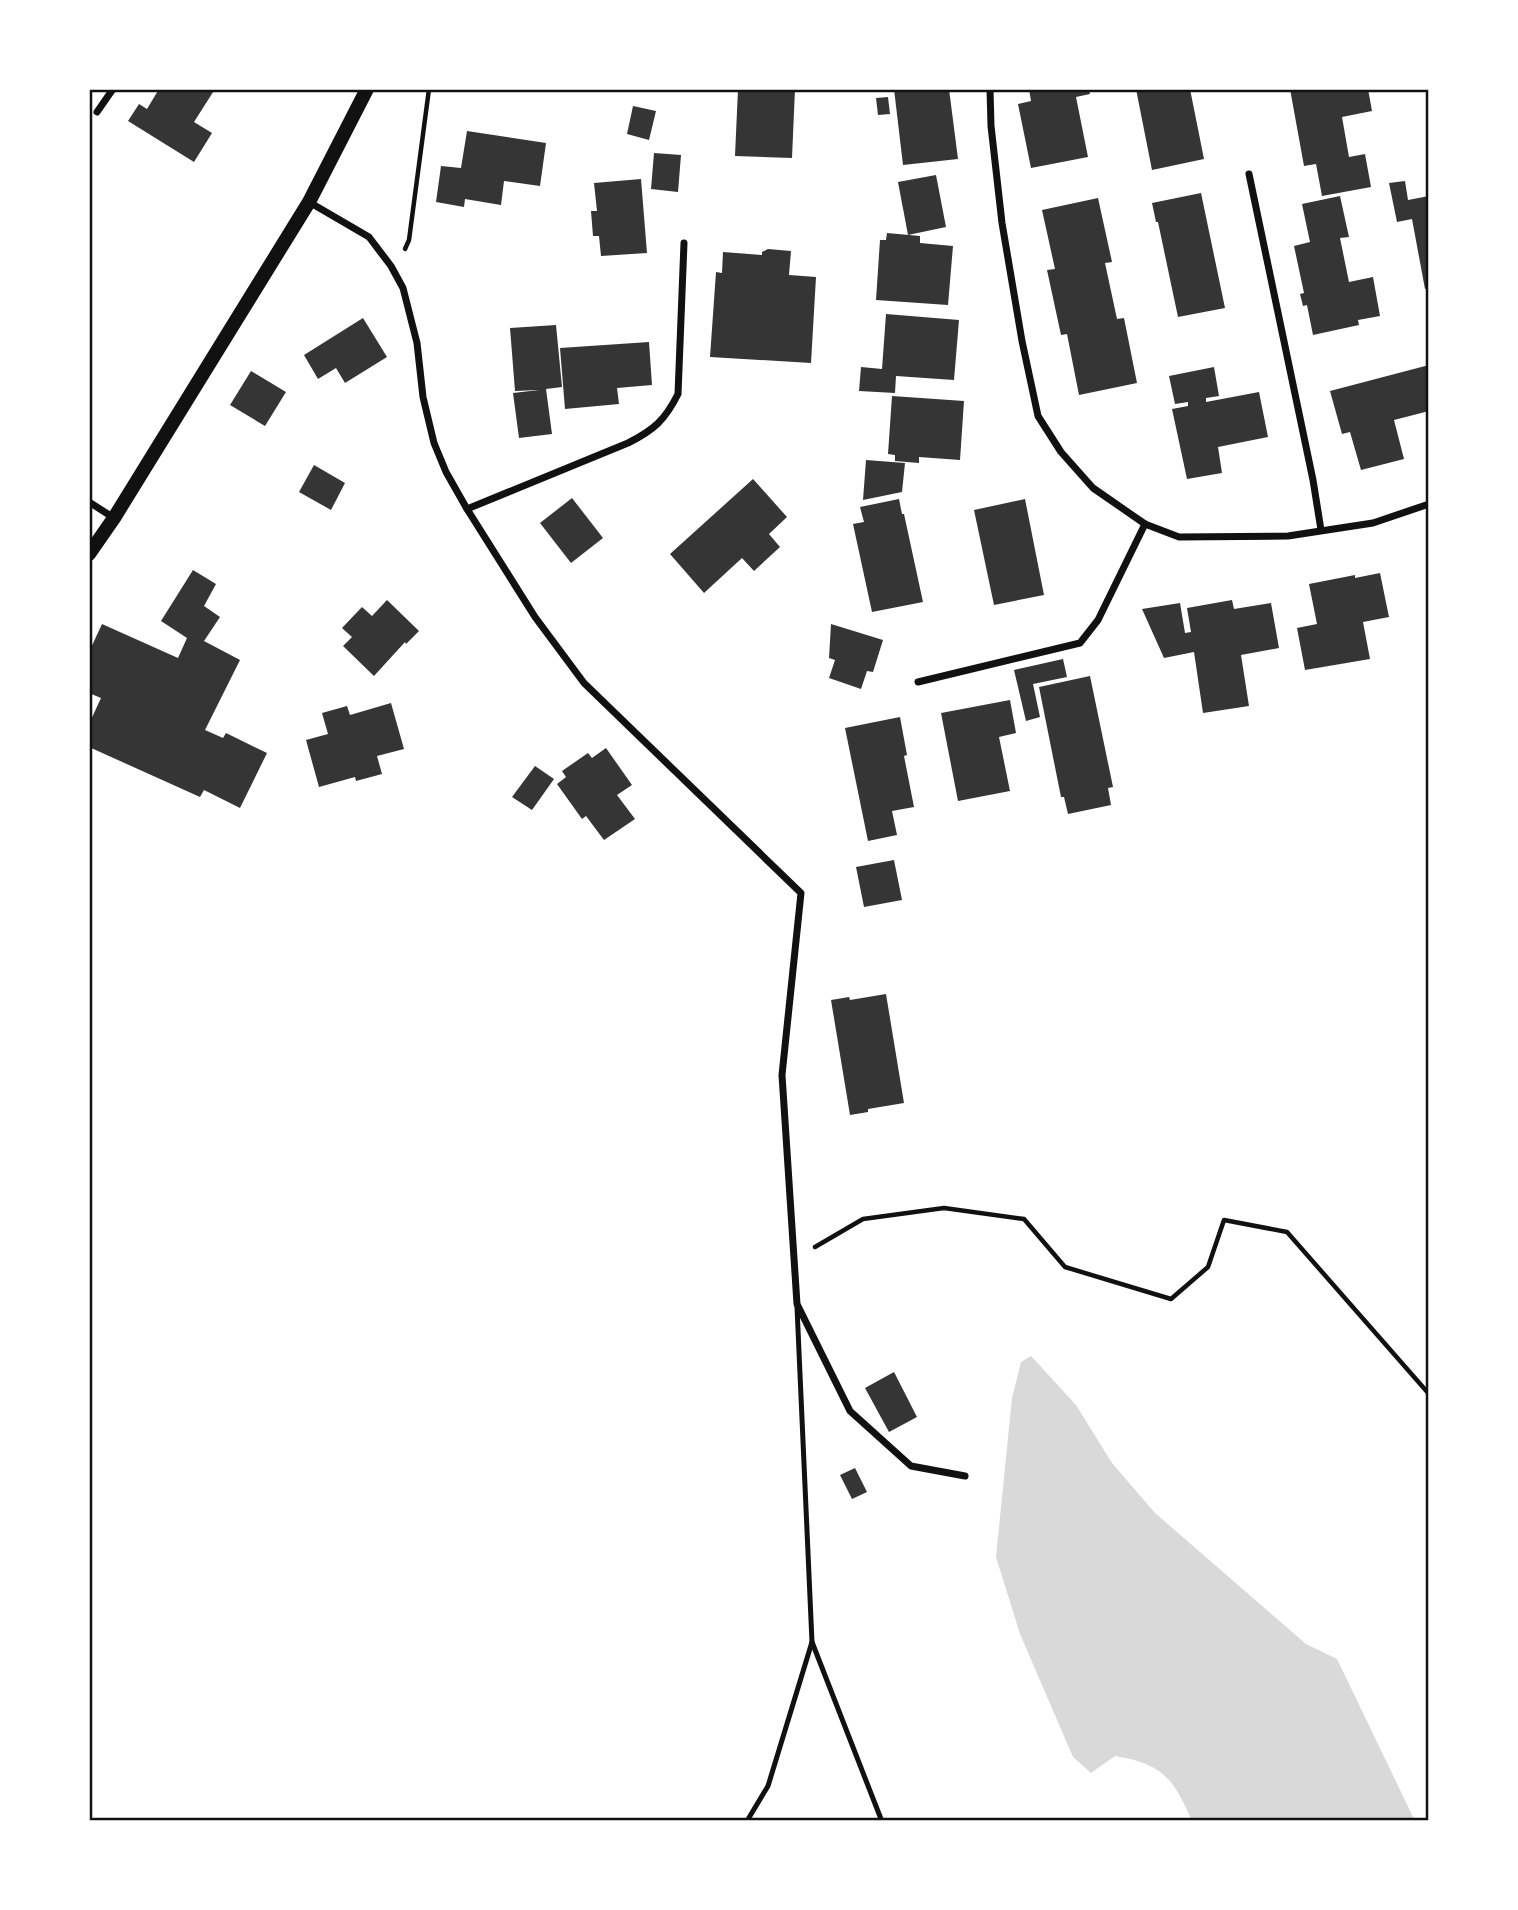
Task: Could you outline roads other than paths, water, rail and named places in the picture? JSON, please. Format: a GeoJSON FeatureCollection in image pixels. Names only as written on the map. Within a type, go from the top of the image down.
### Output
{"type":"FeatureCollection","features":[{"type":"Feature","properties":{"kind":"main road"},"geometry":{"type":"LineString","coordinates":[[89,554],[114,518],[309,202],[367,89]]}},
{"type":"Feature","properties":{"kind":"street"},"geometry":{"type":"LineString","coordinates":[[97,112],[113,89]]}},
{"type":"Feature","properties":{"kind":"street"},"geometry":{"type":"LineString","coordinates":[[990,89],[991,126],[1002,223],[1038,416],[1061,452],[1093,488],[1145,524],[1180,537],[1288,536],[1373,523],[1429,504]]}},
{"type":"Feature","properties":{"kind":"street"},"geometry":{"type":"LineString","coordinates":[[1249,174],[1321,530]]}},
{"type":"Feature","properties":{"kind":"street"},"geometry":{"type":"LineString","coordinates":[[309,202],[369,237],[391,266],[403,288],[417,343],[423,397],[434,443],[446,472],[467,509],[535,617],[584,683],[801,893],[782,1075],[797,1304],[850,1411],[911,1466],[965,1476]]}},
{"type":"Feature","properties":{"kind":"street"},"geometry":{"type":"LineString","coordinates":[[467,509],[628,443],[652,431],[669,412],[678,394],[684,243]]}},
{"type":"Feature","properties":{"kind":"street"},"geometry":{"type":"LineString","coordinates":[[89,502],[114,518]]}},
{"type":"Feature","properties":{"kind":"street"},"geometry":{"type":"LineString","coordinates":[[918,682],[1080,643],[1098,621],[1145,524]]}},
{"type":"Feature","properties":{"kind":"lane"},"geometry":{"type":"LineString","coordinates":[[797,1304],[813,1642],[881,1819]]}},
{"type":"Feature","properties":{"kind":"lane"},"geometry":{"type":"LineString","coordinates":[[747,1821],[768,1786],[813,1642]]}}]}
